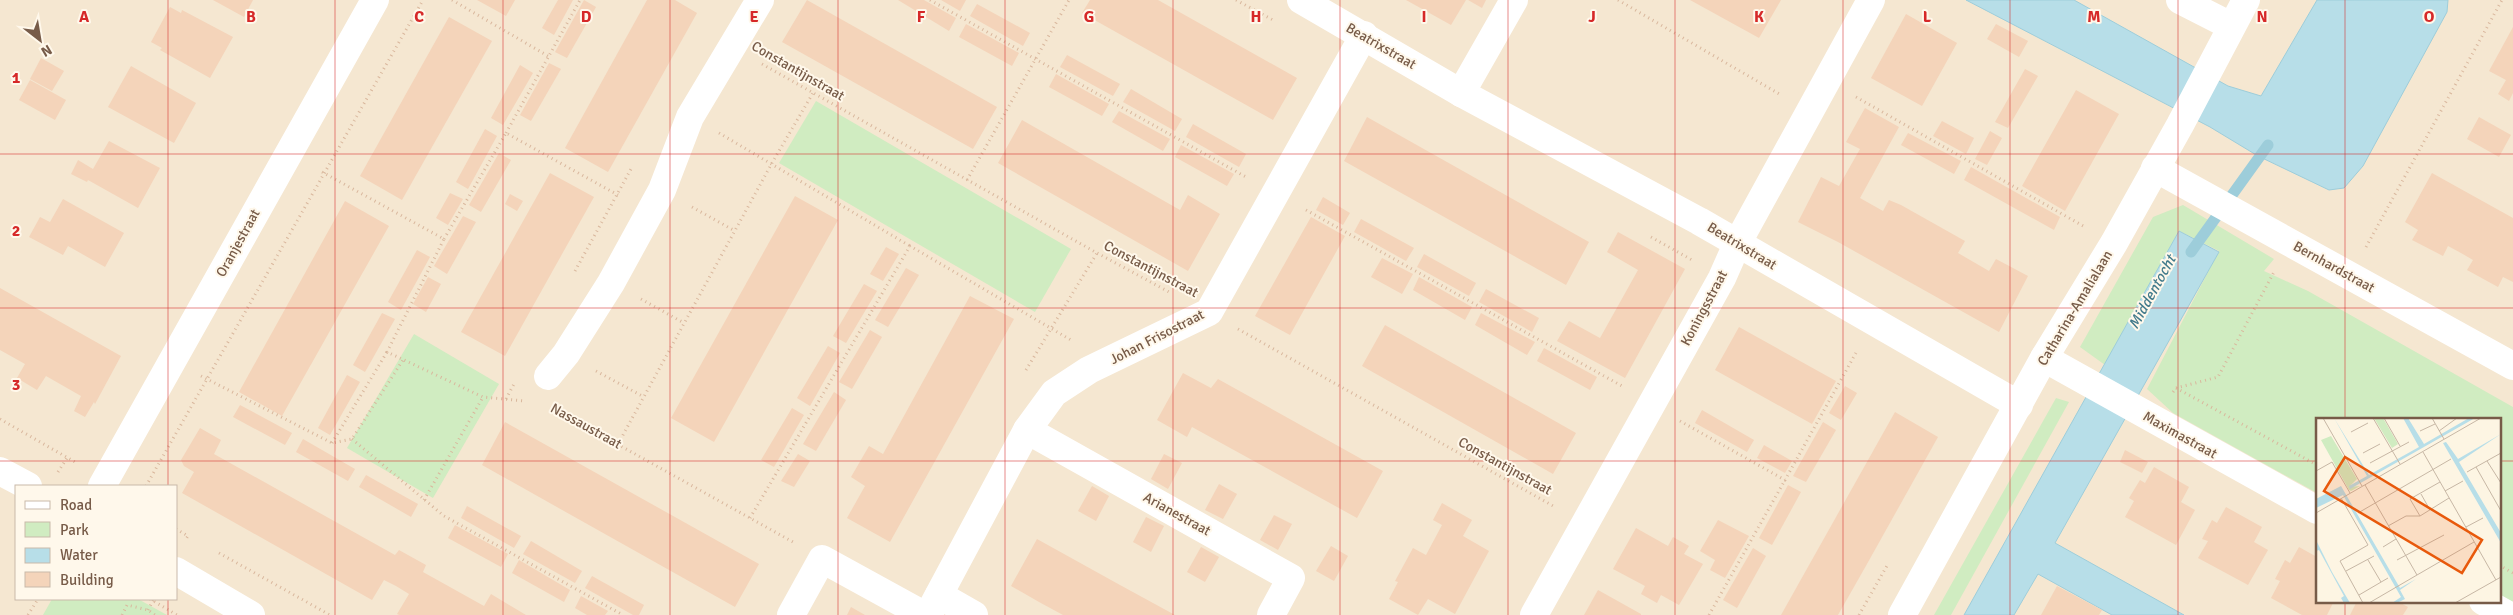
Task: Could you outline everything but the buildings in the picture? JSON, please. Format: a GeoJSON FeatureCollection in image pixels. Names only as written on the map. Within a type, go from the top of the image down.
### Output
{"type":"FeatureCollection","features":[{"type":"Feature","properties":{"kind":"street","name":"Oranjestraat"},"geometry":{"type":"LineString","coordinates":[[104,483],[375,0]]}},
{"type":"Feature","properties":{"kind":"street"},"geometry":{"type":"LineString","coordinates":[[548,376],[566,354],[611,283],[662,190],[690,117],[734,47],[760,0]]}},
{"type":"Feature","properties":{"kind":"street","name":"Beatrixstraat"},"geometry":{"type":"LineString","coordinates":[[1302,0],[1461,93],[1699,220],[1736,244],[1872,319],[2019,406]]}},
{"type":"Feature","properties":{"kind":"street"},"geometry":{"type":"LineString","coordinates":[[1461,93],[1514,0]]}},
{"type":"Feature","properties":{"kind":"street","name":"Koningsstraat"},"geometry":{"type":"LineString","coordinates":[[1534,615],[1722,278],[1736,244],[1871,0]]}},
{"type":"Feature","properties":{"kind":"street"},"geometry":{"type":"LineString","coordinates":[[2180,0],[2231,26]]}},
{"type":"Feature","properties":{"kind":"street","name":"Catharina-Amalialaan"},"geometry":{"type":"LineString","coordinates":[[1902,615],[2044,358],[2114,243],[2180,125],[2246,0]]}},
{"type":"Feature","properties":{"kind":"street","name":"Johan Frisostraat"},"geometry":{"type":"LineString","coordinates":[[930,608],[1027,430],[1054,393],[1089,370],[1208,312],[1364,35]]}},
{"type":"Feature","properties":{"kind":"street","name":"Bernhardstraat"},"geometry":{"type":"LineString","coordinates":[[2155,168],[2513,366]]}},
{"type":"Feature","properties":{"kind":"street","name":"Maximastraat"},"geometry":{"type":"LineString","coordinates":[[2044,358],[2316,509]]}},
{"type":"Feature","properties":{"kind":"street","name":"Arianestraat"},"geometry":{"type":"LineString","coordinates":[[1027,430],[1291,578],[1271,615]]}},
{"type":"Feature","properties":{"kind":"street"},"geometry":{"type":"LineString","coordinates":[[0,471],[26,485]]}},
{"type":"Feature","properties":{"kind":"street"},"geometry":{"type":"LineString","coordinates":[[791,615],[822,559],[930,608],[974,615]]}},
{"type":"Feature","properties":{"kind":"street"},"geometry":{"type":"LineString","coordinates":[[178,572],[251,615]]}},
{"type":"Feature","properties":{"kind":"street"},"geometry":{"type":"LineString","coordinates":[[2485,602],[2508,615]]}},
{"type":"Feature","properties":{"kind":"path"},"geometry":{"type":"LineString","coordinates":[[147,485],[323,172],[423,0]]}},
{"type":"Feature","properties":{"kind":"path"},"geometry":{"type":"LineString","coordinates":[[452,0],[548,56]]}},
{"type":"Feature","properties":{"kind":"path"},"geometry":{"type":"LineString","coordinates":[[332,443],[386,352],[444,239],[580,0]]}},
{"type":"Feature","properties":{"kind":"path"},"geometry":{"type":"LineString","coordinates":[[930,0],[1626,389],[1785,480]]}},
{"type":"Feature","properties":{"kind":"path"},"geometry":{"type":"LineString","coordinates":[[966,180],[1069,0]]}},
{"type":"Feature","properties":{"kind":"path"},"geometry":{"type":"LineString","coordinates":[[1618,0],[1810,111]]}},
{"type":"Feature","properties":{"kind":"path"},"geometry":{"type":"LineString","coordinates":[[2350,275],[2502,0]]}},
{"type":"Feature","properties":{"kind":"path","name":"Constantijnstraat"},"geometry":{"type":"LineString","coordinates":[[734,47],[966,180],[1208,312],[1562,511],[1586,522]]}},
{"type":"Feature","properties":{"kind":"path"},"geometry":{"type":"LineString","coordinates":[[1827,80],[2114,243]]}},
{"type":"Feature","properties":{"kind":"path"},"geometry":{"type":"LineString","coordinates":[[618,444],[734,231],[813,93]]}},
{"type":"Feature","properties":{"kind":"path"},"geometry":{"type":"LineString","coordinates":[[690,117],[772,163],[1108,362]]}},
{"type":"Feature","properties":{"kind":"path"},"geometry":{"type":"LineString","coordinates":[[506,133],[649,214]]}},
{"type":"Feature","properties":{"kind":"path"},"geometry":{"type":"LineString","coordinates":[[289,153],[444,239]]}},
{"type":"Feature","properties":{"kind":"path"},"geometry":{"type":"LineString","coordinates":[[662,190],[734,231]]}},
{"type":"Feature","properties":{"kind":"path"},"geometry":{"type":"LineString","coordinates":[[2149,418],[2176,388],[2218,377],[2290,242]]}},
{"type":"Feature","properties":{"kind":"path"},"geometry":{"type":"LineString","coordinates":[[750,518],[910,246]]}},
{"type":"Feature","properties":{"kind":"path"},"geometry":{"type":"LineString","coordinates":[[1050,328],[1097,253]]}},
{"type":"Feature","properties":{"kind":"path"},"geometry":{"type":"LineString","coordinates":[[611,283],[684,323]]}},
{"type":"Feature","properties":{"kind":"path"},"geometry":{"type":"LineString","coordinates":[[1709,615],[1858,350],[1872,319]]}},
{"type":"Feature","properties":{"kind":"path"},"geometry":{"type":"LineString","coordinates":[[386,352],[483,397],[545,403]]}},
{"type":"Feature","properties":{"kind":"path"},"geometry":{"type":"LineString","coordinates":[[566,354],[644,397]]}},
{"type":"Feature","properties":{"kind":"path"},"geometry":{"type":"LineString","coordinates":[[172,361],[332,443],[352,439],[403,360]]}},
{"type":"Feature","properties":{"kind":"path","name":"Nassaustraat"},"geometry":{"type":"LineString","coordinates":[[548,376],[545,403],[822,559]]}},
{"type":"Feature","properties":{"kind":"path"},"geometry":{"type":"LineString","coordinates":[[2176,388],[2316,463]]}},
{"type":"Feature","properties":{"kind":"path"},"geometry":{"type":"LineString","coordinates":[[424,500],[483,397]]}},
{"type":"Feature","properties":{"kind":"path"},"geometry":{"type":"LineString","coordinates":[[0,419],[104,483]]}},
{"type":"Feature","properties":{"kind":"path"},"geometry":{"type":"LineString","coordinates":[[352,439],[444,516],[623,615]]}},
{"type":"Feature","properties":{"kind":"path"},"geometry":{"type":"LineString","coordinates":[[188,536],[196,541]]}},
{"type":"Feature","properties":{"kind":"path"},"geometry":{"type":"LineString","coordinates":[[213,550],[330,615]]}},
{"type":"Feature","properties":{"kind":"path"},"geometry":{"type":"LineString","coordinates":[[2500,566],[2513,573]]}},
{"type":"Feature","properties":{"kind":"path"},"geometry":{"type":"LineString","coordinates":[[28,615],[37,600]]}},
{"type":"Feature","properties":{"kind":"path"},"geometry":{"type":"LineString","coordinates":[[148,610],[152,600]]}},
{"type":"Feature","properties":{"kind":"path"},"geometry":{"type":"LineString","coordinates":[[154,600],[177,615]]}},
{"type":"Feature","properties":{"kind":"path"},"geometry":{"type":"LineString","coordinates":[[122,615],[127,605],[148,610],[155,615]]}},
{"type":"Feature","properties":{"kind":"shaded area"},"geometry":{"type":"Polygon","coordinates":[[[0,0],[2513,0],[2513,615],[0,615],[0,0]]]}},
{"type":"Feature","properties":{"kind":"green space"},"geometry":{"type":"Polygon","coordinates":[[[816,101],[1071,249],[1035,312],[779,163],[816,101]]]}},
{"type":"Feature","properties":{"kind":"green space"},"geometry":{"type":"Polygon","coordinates":[[[2183,205],[2274,259],[2264,271],[2308,291],[2513,407],[2513,602],[2500,596],[2500,418],[2316,418],[2316,492],[2173,413],[2147,389],[2219,251],[2179,231],[2105,365],[2080,347],[2153,217],[2183,205]]]}},
{"type":"Feature","properties":{"kind":"green space"},"geometry":{"type":"Polygon","coordinates":[[[414,334],[499,384],[433,498],[347,448],[414,334]]]}},
{"type":"Feature","properties":{"kind":"green space"},"geometry":{"type":"Polygon","coordinates":[[[2056,398],[2069,402],[1951,615],[1934,615],[2056,398]]]}},
{"type":"Feature","properties":{"kind":"green space"},"geometry":{"type":"Polygon","coordinates":[[[51,600],[140,600],[167,615],[43,615],[51,600]]]}},
{"type":"Feature","properties":{"kind":"water"},"geometry":{"type":"Polygon","coordinates":[[[1966,0],[2074,0],[2228,86],[2261,96],[2317,0],[2448,0],[2447,12],[2363,166],[2344,188],[2329,190],[2258,156],[2210,127],[1966,0]]]}},
{"type":"Feature","properties":{"kind":"water"},"geometry":{"type":"Polygon","coordinates":[[[2179,231],[2219,252],[2055,543],[2184,615],[2112,615],[2038,574],[2014,615],[1964,615],[2179,231]]]}},
{"type":"Feature","properties":{"kind":"waterway","name":"Middentocht"},"geometry":{"type":"LineString","coordinates":[[2191,252],[2268,145]]}}]}
